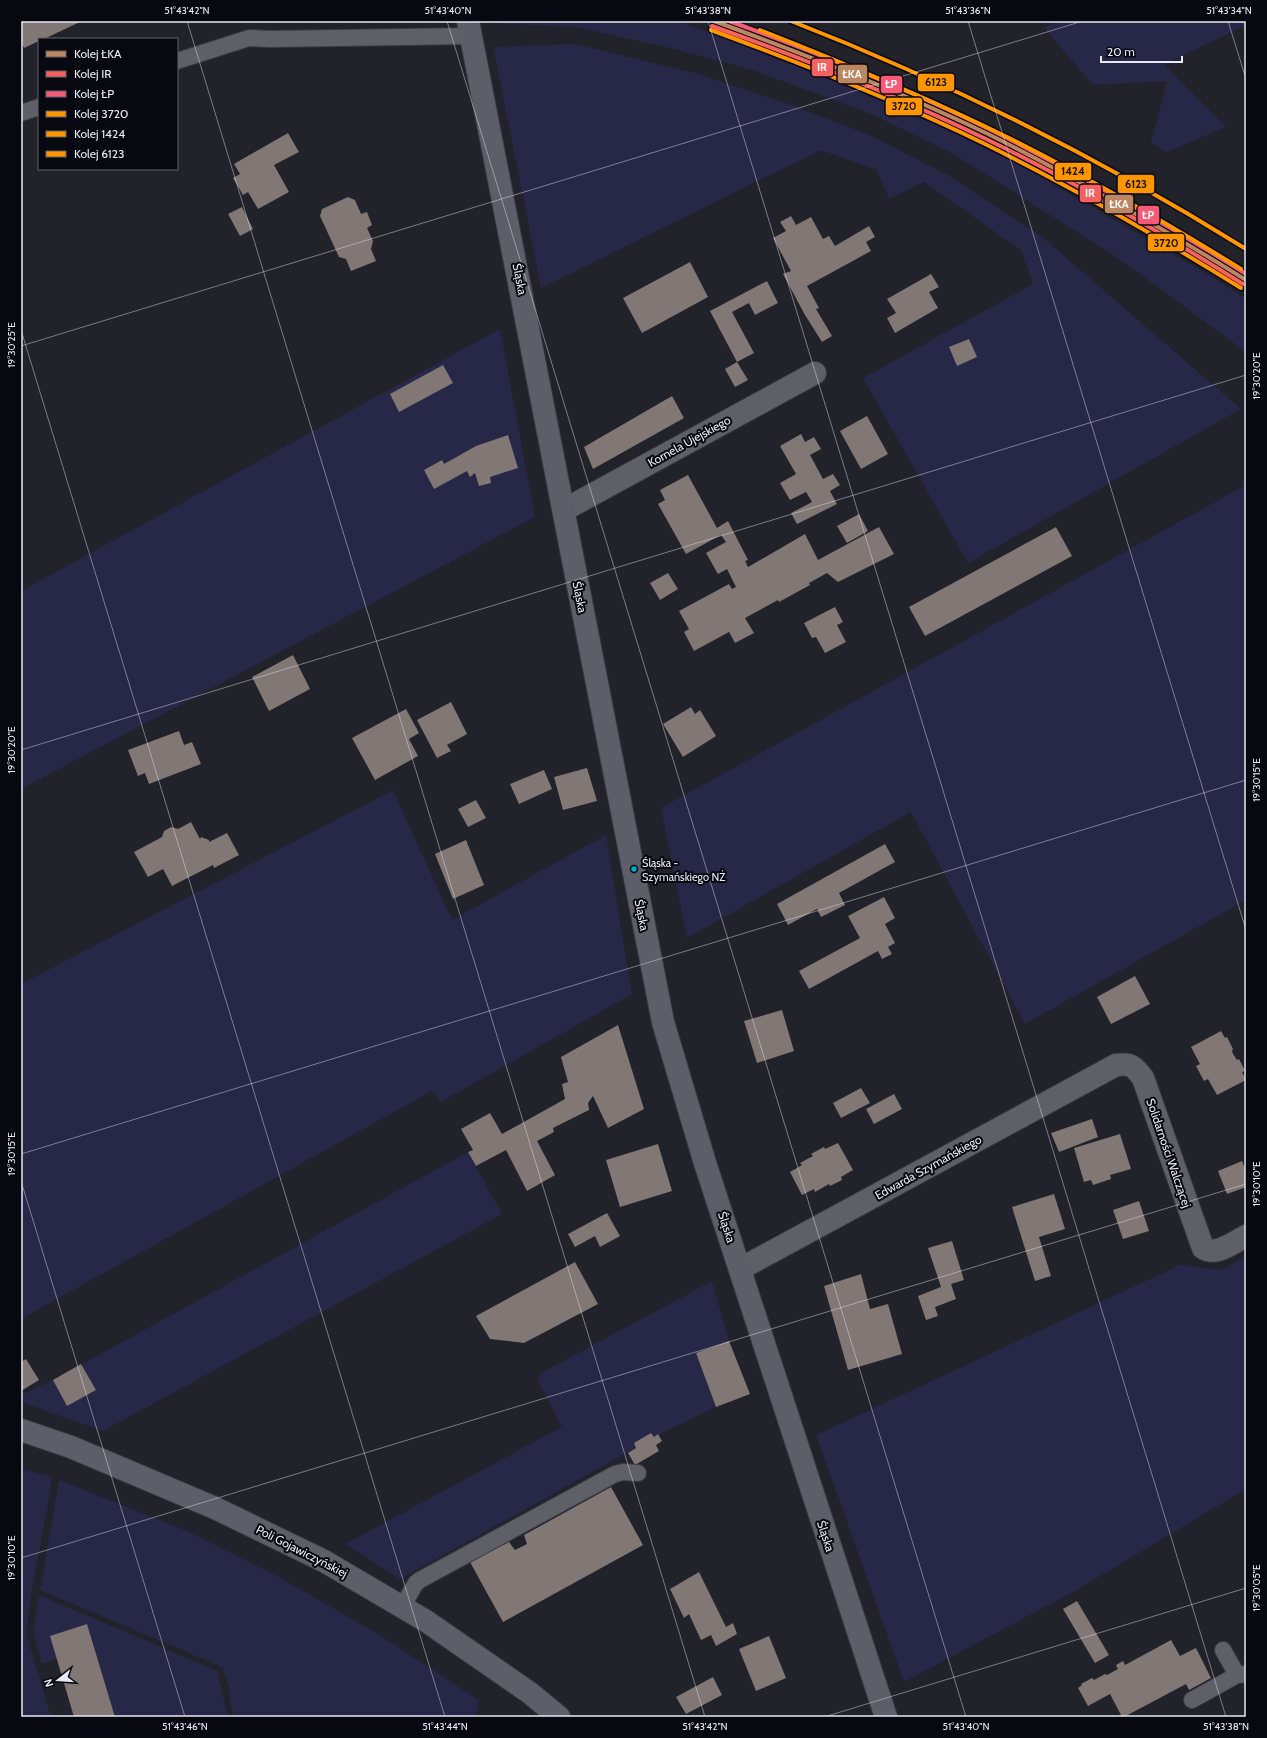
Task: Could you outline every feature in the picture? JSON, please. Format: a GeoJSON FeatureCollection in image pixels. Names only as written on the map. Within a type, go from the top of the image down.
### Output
{"type":"FeatureCollection","features":[{"type":"Feature","properties":{"kind":"street","name":"Śląska"},"geometry":{"type":"LineString","coordinates":[[469,28],[518,272],[663,1022],[705,1163],[886,1717]]}},
{"type":"Feature","properties":{"kind":"street","name":"Kornela Ujejskiego"},"geometry":{"type":"LineString","coordinates":[[564,510],[815,373]]}},
{"type":"Feature","properties":{"kind":"street","name":"Solidarności Walczącej"},"geometry":{"type":"LineString","coordinates":[[1116,1065],[1127,1064],[1136,1068],[1143,1078],[1203,1248],[1208,1252],[1214,1252],[1246,1236]]}},
{"type":"Feature","properties":{"kind":"street","name":"Edwarda Szymańskiego"},"geometry":{"type":"LineString","coordinates":[[740,1269],[1116,1065]]}},
{"type":"Feature","properties":{"kind":"street","name":"Poli Gojawiczyńskiej"},"geometry":{"type":"LineString","coordinates":[[21,1430],[71,1447],[215,1508],[324,1561],[426,1621],[530,1693],[559,1717]]}},
{"type":"Feature","properties":{"kind":"lane"},"geometry":{"type":"LineString","coordinates":[[178,61],[248,38],[270,39],[469,28]]}},
{"type":"Feature","properties":{"kind":"lane"},"geometry":{"type":"LineString","coordinates":[[21,113],[38,107]]}},
{"type":"Feature","properties":{"kind":"lane"},"geometry":{"type":"LineString","coordinates":[[402,1607],[420,1580],[615,1474],[623,1472],[638,1473]]}},
{"type":"Feature","properties":{"kind":"lane"},"geometry":{"type":"LineString","coordinates":[[1192,1700],[1241,1675],[1223,1650]]}},
{"type":"Feature","properties":{"kind":"shaded area"},"geometry":{"type":"Polygon","coordinates":[[[490,21],[677,21],[820,70],[989,147],[1204,272],[1246,299],[1246,352],[1118,258],[955,155],[869,113],[752,70],[674,49],[576,27],[490,23],[490,21]]]}},
{"type":"Feature","properties":{"kind":"shaded area"},"geometry":{"type":"Polygon","coordinates":[[[1057,21],[1246,21],[1246,25],[1165,64],[1226,127],[1167,152],[1151,143],[1167,81],[1093,85],[1044,28],[1057,21]]]}},
{"type":"Feature","properties":{"kind":"shaded area"},"geometry":{"type":"Polygon","coordinates":[[[575,44],[695,73],[791,105],[870,135],[949,176],[1042,237],[1241,409],[968,563],[863,378],[1033,284],[1021,250],[924,182],[889,199],[877,170],[821,150],[541,288],[493,47],[575,44]]]}},
{"type":"Feature","properties":{"kind":"shaded area"},"geometry":{"type":"Polygon","coordinates":[[[500,329],[535,517],[21,789],[21,591],[500,329]]]}},
{"type":"Feature","properties":{"kind":"shaded area"},"geometry":{"type":"Polygon","coordinates":[[[1246,485],[1246,900],[1025,1024],[911,812],[687,938],[661,808],[1246,485]]]}},
{"type":"Feature","properties":{"kind":"shaded area"},"geometry":{"type":"Polygon","coordinates":[[[393,790],[452,920],[606,835],[632,994],[441,1102],[432,1091],[21,1319],[21,984],[393,790]]]}},
{"type":"Feature","properties":{"kind":"shaded area"},"geometry":{"type":"Polygon","coordinates":[[[468,1152],[502,1214],[103,1431],[21,1402],[21,1395],[53,1380],[468,1152]]]}},
{"type":"Feature","properties":{"kind":"shaded area"},"geometry":{"type":"Polygon","coordinates":[[[1246,1256],[1246,1489],[1075,1591],[904,1682],[816,1435],[1180,1265],[1221,1270],[1246,1256]]]}},
{"type":"Feature","properties":{"kind":"shaded area"},"geometry":{"type":"Polygon","coordinates":[[[712,1281],[729,1341],[696,1353],[716,1407],[666,1431],[400,1579],[345,1544],[562,1427],[537,1379],[541,1373],[712,1281]]]}},
{"type":"Feature","properties":{"kind":"shaded area"},"geometry":{"type":"Polygon","coordinates":[[[21,1468],[51,1477],[51,1487],[32,1590],[26,1633],[51,1717],[21,1717],[21,1468]]]}},
{"type":"Feature","properties":{"kind":"shaded area"},"geometry":{"type":"Polygon","coordinates":[[[59,1480],[187,1531],[277,1576],[380,1635],[480,1701],[475,1717],[233,1717],[228,1685],[222,1667],[40,1590],[59,1480]]]}},
{"type":"Feature","properties":{"kind":"shaded area"},"geometry":{"type":"Polygon","coordinates":[[[39,1595],[217,1671],[228,1717],[115,1717],[87,1624],[50,1636],[57,1659],[42,1664],[33,1632],[39,1595]]]}},
{"type":"Feature","properties":{"kind":"building"},"geometry":{"type":"Polygon","coordinates":[[[21,21],[82,21],[46,38],[38,38],[38,41],[24,48],[21,41],[21,21]]]}},
{"type":"Feature","properties":{"kind":"building"},"geometry":{"type":"Polygon","coordinates":[[[288,133],[299,152],[274,165],[289,192],[258,209],[248,192],[243,195],[233,178],[240,174],[234,164],[288,133]]]}},
{"type":"Feature","properties":{"kind":"building"},"geometry":{"type":"Polygon","coordinates":[[[348,197],[355,200],[361,214],[367,212],[372,225],[367,228],[373,241],[371,249],[376,261],[351,271],[346,259],[339,257],[320,216],[322,209],[348,197]]]}},
{"type":"Feature","properties":{"kind":"building"},"geometry":{"type":"Polygon","coordinates":[[[242,207],[253,229],[240,236],[228,214],[242,207]]]}},
{"type":"Feature","properties":{"kind":"building"},"geometry":{"type":"Polygon","coordinates":[[[791,216],[796,225],[811,217],[823,239],[829,236],[835,246],[869,226],[875,237],[866,242],[871,251],[807,286],[819,308],[816,309],[832,336],[822,342],[805,315],[783,274],[791,271],[773,238],[786,231],[780,222],[791,216]]]}},
{"type":"Feature","properties":{"kind":"building"},"geometry":{"type":"Polygon","coordinates":[[[690,262],[708,297],[642,333],[623,298],[690,262]]]}},
{"type":"Feature","properties":{"kind":"building"},"geometry":{"type":"Polygon","coordinates":[[[931,274],[939,287],[929,292],[938,308],[895,333],[887,318],[896,313],[887,299],[931,274]]]}},
{"type":"Feature","properties":{"kind":"building"},"geometry":{"type":"Polygon","coordinates":[[[767,281],[778,303],[755,315],[749,303],[732,312],[754,353],[737,362],[710,311],[767,281]]]}},
{"type":"Feature","properties":{"kind":"building"},"geometry":{"type":"Polygon","coordinates":[[[969,339],[977,357],[957,366],[949,347],[969,339]]]}},
{"type":"Feature","properties":{"kind":"building"},"geometry":{"type":"Polygon","coordinates":[[[737,362],[748,380],[735,387],[725,369],[737,362]]]}},
{"type":"Feature","properties":{"kind":"building"},"geometry":{"type":"Polygon","coordinates":[[[443,365],[453,383],[399,412],[390,394],[443,365]]]}},
{"type":"Feature","properties":{"kind":"building"},"geometry":{"type":"Polygon","coordinates":[[[672,396],[684,418],[593,469],[584,447],[672,396]]]}},
{"type":"Feature","properties":{"kind":"building"},"geometry":{"type":"Polygon","coordinates":[[[867,416],[888,454],[861,469],[840,431],[867,416]]]}},
{"type":"Feature","properties":{"kind":"building"},"geometry":{"type":"Polygon","coordinates":[[[801,434],[805,442],[814,437],[821,449],[810,455],[823,479],[833,474],[840,485],[830,491],[837,504],[797,524],[791,513],[812,502],[806,492],[790,500],[780,483],[796,474],[780,446],[801,434]]]}},
{"type":"Feature","properties":{"kind":"building"},"geometry":{"type":"Polygon","coordinates":[[[508,435],[518,468],[490,477],[491,483],[479,486],[475,473],[470,477],[467,471],[434,489],[424,470],[442,460],[444,464],[476,446],[508,435]]]}},
{"type":"Feature","properties":{"kind":"building"},"geometry":{"type":"Polygon","coordinates":[[[688,475],[717,528],[728,521],[748,560],[745,561],[748,567],[805,534],[818,560],[879,527],[894,554],[838,582],[827,573],[809,583],[810,585],[745,618],[754,633],[735,643],[729,632],[694,651],[684,632],[689,629],[679,611],[729,584],[732,589],[736,587],[727,569],[718,574],[706,553],[726,542],[721,535],[686,554],[658,504],[665,500],[660,490],[688,475]]]}},
{"type":"Feature","properties":{"kind":"building"},"geometry":{"type":"Polygon","coordinates":[[[859,514],[868,531],[847,543],[837,526],[859,514]]]}},
{"type":"Feature","properties":{"kind":"building"},"geometry":{"type":"Polygon","coordinates":[[[1056,527],[1072,556],[925,636],[909,607],[1056,527]]]}},
{"type":"Feature","properties":{"kind":"building"},"geometry":{"type":"Polygon","coordinates":[[[668,573],[678,589],[660,600],[650,583],[668,573]]]}},
{"type":"Feature","properties":{"kind":"building"},"geometry":{"type":"Polygon","coordinates":[[[835,607],[843,622],[837,625],[846,642],[825,653],[816,637],[812,638],[804,623],[835,607]]]}},
{"type":"Feature","properties":{"kind":"building"},"geometry":{"type":"Polygon","coordinates":[[[293,655],[310,689],[269,711],[252,677],[293,655]]]}},
{"type":"Feature","properties":{"kind":"building"},"geometry":{"type":"Polygon","coordinates":[[[451,702],[467,734],[447,745],[451,751],[437,758],[417,720],[451,702]]]}},
{"type":"Feature","properties":{"kind":"building"},"geometry":{"type":"Polygon","coordinates":[[[691,707],[695,714],[700,710],[716,736],[683,757],[663,724],[691,707]]]}},
{"type":"Feature","properties":{"kind":"building"},"geometry":{"type":"Polygon","coordinates":[[[406,709],[419,733],[409,739],[418,756],[375,780],[352,738],[406,709]]]}},
{"type":"Feature","properties":{"kind":"building"},"geometry":{"type":"Polygon","coordinates":[[[179,731],[184,745],[192,742],[201,764],[149,784],[145,773],[138,776],[128,750],[179,731]]]}},
{"type":"Feature","properties":{"kind":"building"},"geometry":{"type":"Polygon","coordinates":[[[587,768],[597,801],[563,810],[554,777],[587,768]]]}},
{"type":"Feature","properties":{"kind":"building"},"geometry":{"type":"Polygon","coordinates":[[[544,770],[552,789],[519,804],[510,784],[544,770]]]}},
{"type":"Feature","properties":{"kind":"building"},"geometry":{"type":"Polygon","coordinates":[[[476,800],[486,818],[468,827],[458,809],[476,800]]]}},
{"type":"Feature","properties":{"kind":"building"},"geometry":{"type":"Polygon","coordinates":[[[191,822],[200,839],[201,837],[209,840],[209,842],[227,833],[239,855],[214,868],[213,865],[172,886],[163,869],[148,877],[134,852],[162,837],[164,831],[171,827],[178,829],[191,822]]]}},
{"type":"Feature","properties":{"kind":"building"},"geometry":{"type":"Polygon","coordinates":[[[466,840],[484,885],[453,899],[435,854],[466,840]]]}},
{"type":"Feature","properties":{"kind":"building"},"geometry":{"type":"Polygon","coordinates":[[[885,844],[895,862],[839,893],[845,905],[821,917],[817,909],[788,925],[777,904],[885,844]]]}},
{"type":"Feature","properties":{"kind":"building"},"geometry":{"type":"Polygon","coordinates":[[[884,897],[895,918],[885,924],[895,943],[888,947],[892,954],[882,959],[878,951],[809,989],[799,971],[860,938],[848,916],[884,897]]]}},
{"type":"Feature","properties":{"kind":"building"},"geometry":{"type":"Polygon","coordinates":[[[1135,976],[1150,1004],[1111,1024],[1097,997],[1135,976]]]}},
{"type":"Feature","properties":{"kind":"building"},"geometry":{"type":"Polygon","coordinates":[[[782,1010],[794,1051],[757,1063],[744,1021],[782,1010]]]}},
{"type":"Feature","properties":{"kind":"building"},"geometry":{"type":"Polygon","coordinates":[[[618,1025],[644,1109],[608,1128],[593,1096],[588,1103],[589,1110],[553,1128],[554,1132],[537,1141],[555,1175],[527,1191],[506,1150],[476,1166],[468,1152],[473,1150],[461,1129],[490,1113],[502,1134],[565,1099],[562,1084],[568,1082],[561,1057],[618,1025]]]}},
{"type":"Feature","properties":{"kind":"building"},"geometry":{"type":"Polygon","coordinates":[[[1221,1031],[1225,1038],[1227,1037],[1233,1049],[1233,1054],[1237,1060],[1239,1059],[1245,1071],[1242,1072],[1246,1080],[1217,1095],[1208,1079],[1204,1081],[1196,1066],[1200,1064],[1191,1047],[1221,1031]]]}},
{"type":"Feature","properties":{"kind":"building"},"geometry":{"type":"Polygon","coordinates":[[[861,1088],[870,1103],[841,1118],[833,1103],[861,1088]]]}},
{"type":"Feature","properties":{"kind":"building"},"geometry":{"type":"Polygon","coordinates":[[[894,1094],[902,1109],[874,1124],[866,1109],[894,1094]]]}},
{"type":"Feature","properties":{"kind":"building"},"geometry":{"type":"Polygon","coordinates":[[[1092,1119],[1098,1137],[1059,1152],[1051,1133],[1092,1119]]]}},
{"type":"Feature","properties":{"kind":"building"},"geometry":{"type":"Polygon","coordinates":[[[1120,1134],[1131,1169],[1110,1175],[1111,1179],[1093,1185],[1091,1180],[1084,1182],[1074,1148],[1120,1134]]]}},
{"type":"Feature","properties":{"kind":"building"},"geometry":{"type":"Polygon","coordinates":[[[838,1143],[853,1170],[841,1177],[842,1180],[830,1186],[829,1184],[815,1192],[814,1189],[802,1195],[790,1172],[802,1165],[800,1163],[813,1156],[811,1154],[824,1147],[825,1149],[838,1143]]]}},
{"type":"Feature","properties":{"kind":"building"},"geometry":{"type":"Polygon","coordinates":[[[658,1144],[672,1191],[620,1207],[606,1160],[658,1144]]]}},
{"type":"Feature","properties":{"kind":"building"},"geometry":{"type":"Polygon","coordinates":[[[1242,1161],[1246,1171],[1246,1187],[1227,1194],[1218,1171],[1242,1161]]]}},
{"type":"Feature","properties":{"kind":"building"},"geometry":{"type":"Polygon","coordinates":[[[1054,1194],[1065,1229],[1039,1237],[1051,1276],[1035,1281],[1012,1207],[1054,1194]]]}},
{"type":"Feature","properties":{"kind":"building"},"geometry":{"type":"Polygon","coordinates":[[[1139,1201],[1149,1231],[1123,1239],[1113,1210],[1139,1201]]]}},
{"type":"Feature","properties":{"kind":"building"},"geometry":{"type":"Polygon","coordinates":[[[607,1213],[620,1236],[600,1247],[595,1236],[575,1247],[568,1234],[607,1213]]]}},
{"type":"Feature","properties":{"kind":"building"},"geometry":{"type":"Polygon","coordinates":[[[952,1241],[964,1280],[951,1284],[956,1299],[935,1307],[938,1316],[926,1320],[918,1296],[941,1287],[928,1248],[952,1241]]]}},
{"type":"Feature","properties":{"kind":"building"},"geometry":{"type":"Polygon","coordinates":[[[575,1262],[598,1304],[524,1343],[490,1339],[476,1316],[575,1262]]]}},
{"type":"Feature","properties":{"kind":"building"},"geometry":{"type":"Polygon","coordinates":[[[861,1274],[870,1309],[888,1304],[902,1354],[848,1370],[824,1286],[861,1274]]]}},
{"type":"Feature","properties":{"kind":"building"},"geometry":{"type":"Polygon","coordinates":[[[729,1341],[750,1394],[716,1407],[696,1353],[729,1341]]]}},
{"type":"Feature","properties":{"kind":"building"},"geometry":{"type":"Polygon","coordinates":[[[26,1359],[39,1380],[21,1391],[21,1362],[26,1359]]]}},
{"type":"Feature","properties":{"kind":"building"},"geometry":{"type":"Polygon","coordinates":[[[81,1364],[96,1390],[67,1406],[53,1380],[81,1364]]]}},
{"type":"Feature","properties":{"kind":"building"},"geometry":{"type":"Polygon","coordinates":[[[651,1433],[654,1437],[658,1434],[662,1441],[656,1445],[659,1451],[635,1465],[628,1453],[636,1448],[634,1443],[651,1433]]]}},
{"type":"Feature","properties":{"kind":"building"},"geometry":{"type":"Polygon","coordinates":[[[611,1487],[643,1545],[503,1622],[470,1562],[509,1542],[515,1550],[527,1544],[524,1535],[611,1487]]]}},
{"type":"Feature","properties":{"kind":"building"},"geometry":{"type":"Polygon","coordinates":[[[699,1572],[726,1627],[733,1623],[737,1634],[716,1646],[711,1635],[701,1640],[689,1614],[684,1618],[670,1589],[699,1572]]]}},
{"type":"Feature","properties":{"kind":"building"},"geometry":{"type":"Polygon","coordinates":[[[1077,1601],[1109,1655],[1095,1663],[1063,1609],[1077,1601]]]}},
{"type":"Feature","properties":{"kind":"building"},"geometry":{"type":"Polygon","coordinates":[[[87,1624],[115,1717],[74,1717],[50,1636],[87,1624]]]}},
{"type":"Feature","properties":{"kind":"building"},"geometry":{"type":"Polygon","coordinates":[[[769,1636],[786,1678],[756,1691],[739,1649],[769,1636]]]}},
{"type":"Feature","properties":{"kind":"building"},"geometry":{"type":"Polygon","coordinates":[[[1171,1640],[1180,1656],[1196,1648],[1211,1678],[1189,1690],[1186,1684],[1124,1717],[1122,1717],[1110,1694],[1088,1706],[1078,1688],[1082,1685],[1081,1684],[1092,1678],[1094,1680],[1105,1674],[1107,1675],[1118,1669],[1116,1665],[1123,1661],[1125,1665],[1171,1640]]]}},
{"type":"Feature","properties":{"kind":"building"},"geometry":{"type":"Polygon","coordinates":[[[713,1677],[722,1695],[686,1714],[676,1697],[713,1677]]]}},
{"type":"Feature","properties":{"kind":"rail line","name":"ŁKA"},"geometry":{"type":"LineString","coordinates":[[714,21],[852,74],[921,103],[988,134],[1119,204],[1246,280]]}},
{"type":"Feature","properties":{"kind":"rail line","name":"ŁP"},"geometry":{"type":"LineString","coordinates":[[729,21],[862,72],[991,130],[1120,199],[1246,274]]}},
{"type":"Feature","properties":{"kind":"rail line","name":"6123"},"geometry":{"type":"LineString","coordinates":[[791,21],[909,70],[1024,124],[1137,184],[1246,249]]}},
{"type":"Feature","properties":{"kind":"rail line","name":"IR"},"geometry":{"type":"LineString","coordinates":[[712,26],[850,79],[919,108],[1019,155],[1117,208],[1243,284]]}},
{"type":"Feature","properties":{"kind":"rail line","name":"3720"},"geometry":{"type":"LineString","coordinates":[[711,30],[848,83],[950,127],[983,143],[1114,212],[1241,288]]}},
{"type":"Feature","properties":{"kind":"rail line","name":"1424"},"geometry":{"type":"LineString","coordinates":[[760,30],[885,81],[1007,137],[1126,200],[1241,269]]}},
{"type":"Feature","properties":{"kind":"place","name":"Śląska - Szymańskiego NŻ"},"geometry":{"type":"Point","coordinates":[634,869]}}]}
